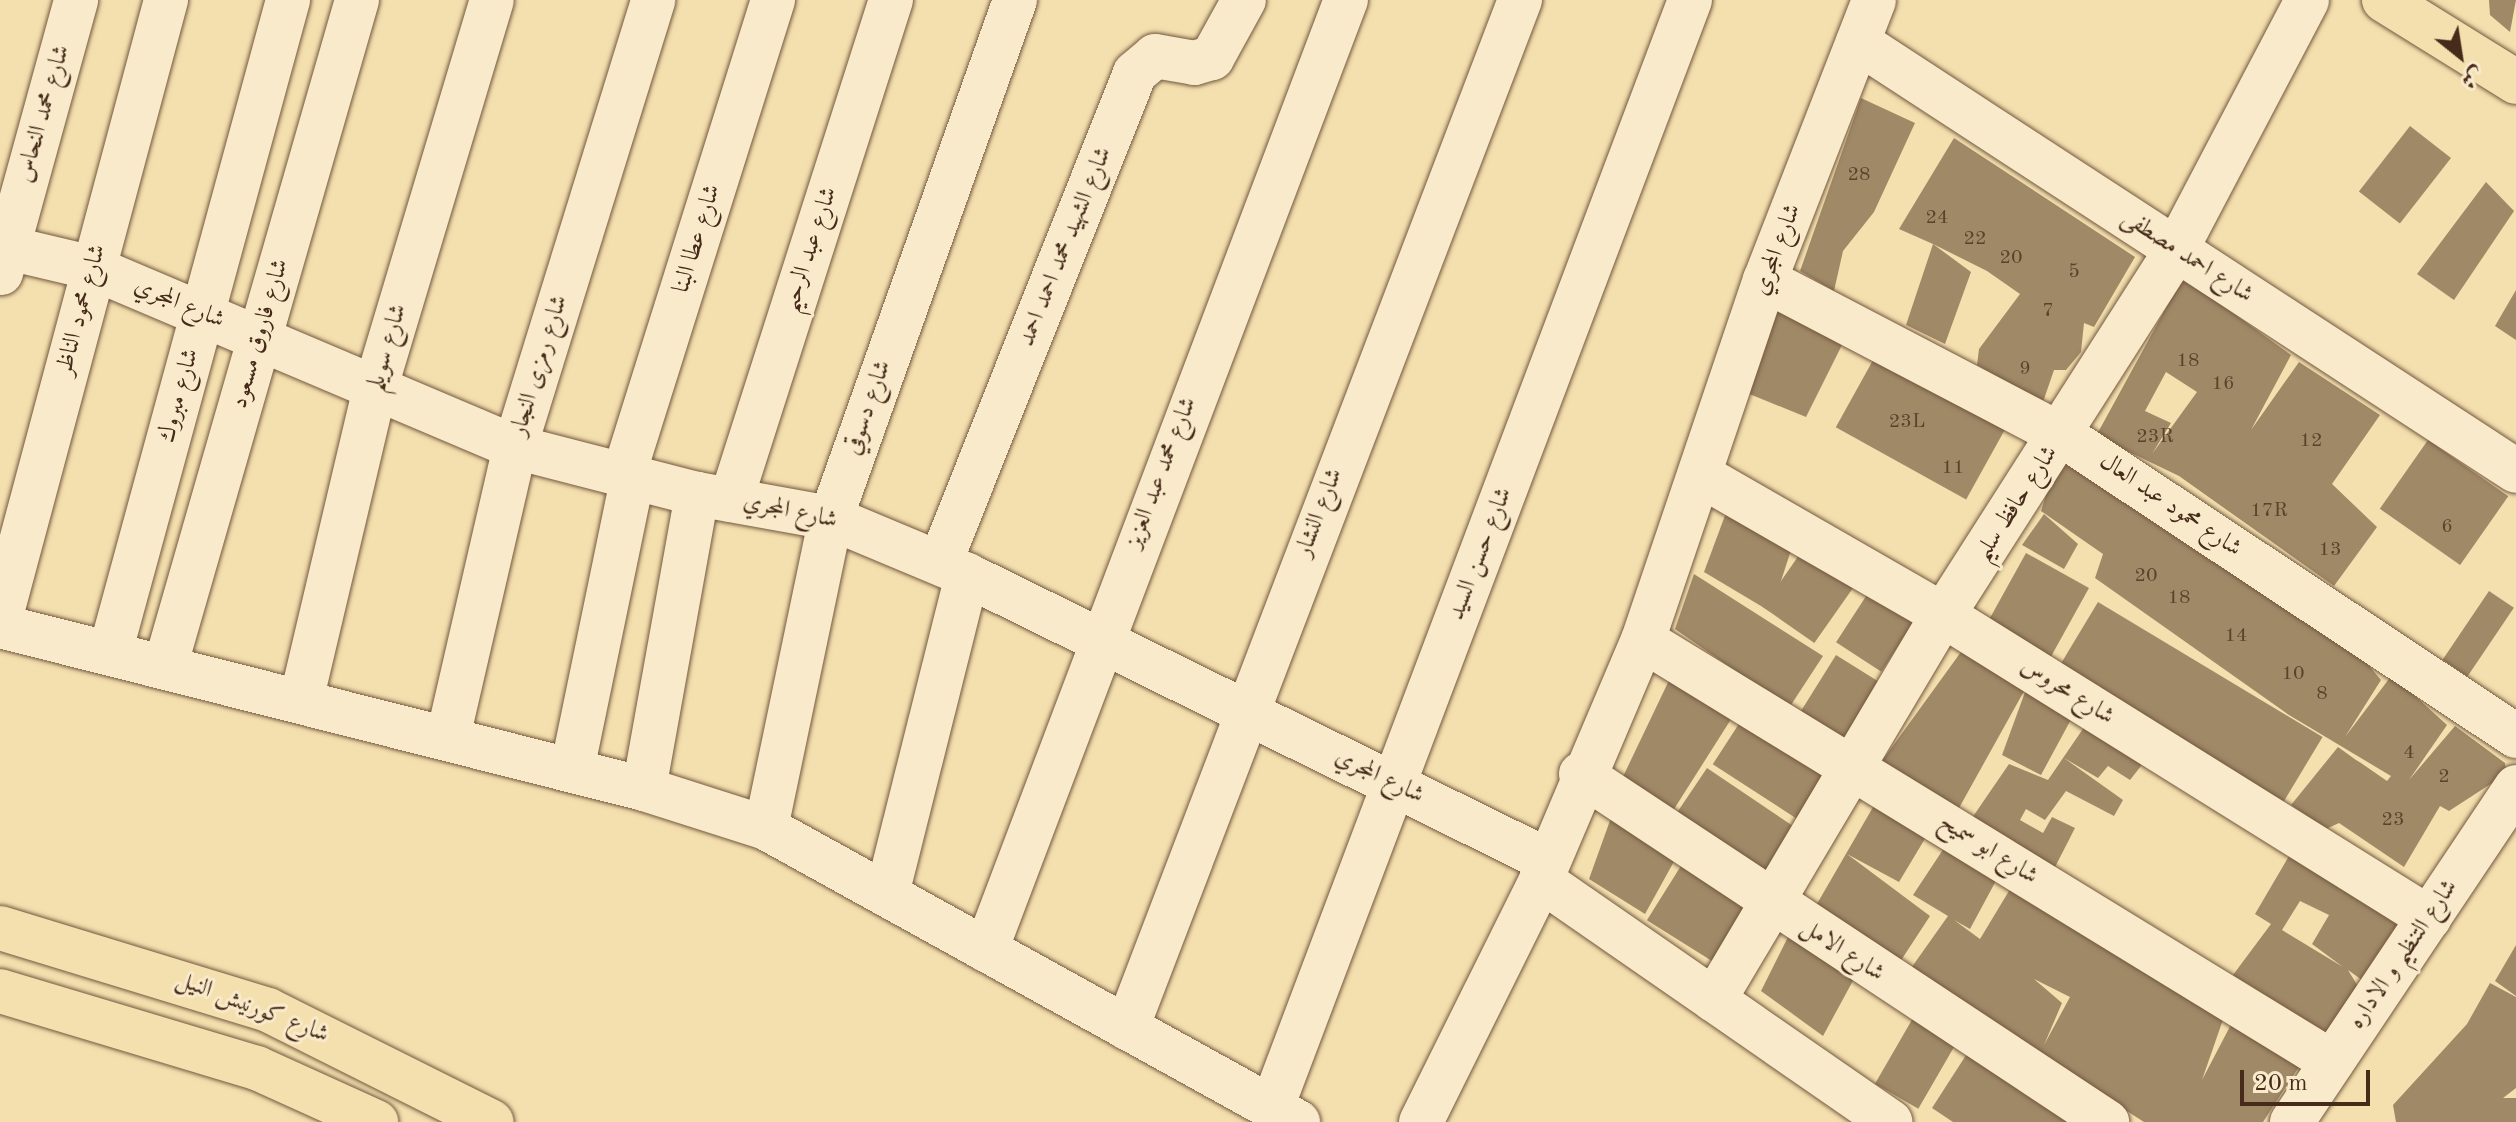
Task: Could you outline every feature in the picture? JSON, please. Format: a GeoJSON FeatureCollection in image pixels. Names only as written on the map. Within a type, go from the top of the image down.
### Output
{"type":"FeatureCollection","features":[{"type":"Feature","properties":{"kind":"main road"},"geometry":{"type":"LineString","coordinates":[[2384,0],[2516,82]]}},
{"type":"Feature","properties":{"kind":"main road","name":"شارع كورنيش النيل"},"geometry":{"type":"LineString","coordinates":[[0,928],[182,980],[351,1046],[492,1122]]}},
{"type":"Feature","properties":{"kind":"main road"},"geometry":{"type":"LineString","coordinates":[[0,991],[178,1040],[333,1100],[376,1122]]}},
{"type":"Feature","properties":{"kind":"main road"},"geometry":{"type":"LineString","coordinates":[[333,1100],[351,1046]]}},
{"type":"Feature","properties":{"kind":"street","name":"شارع محمد النحاس"},"geometry":{"type":"LineString","coordinates":[[2,256],[76,0]]}},
{"type":"Feature","properties":{"kind":"street","name":"شارع محمود الناظر"},"geometry":{"type":"LineString","coordinates":[[0,620],[166,0]]}},
{"type":"Feature","properties":{"kind":"street","name":"شارع مبروك"},"geometry":{"type":"LineString","coordinates":[[110,653],[288,0]]}},
{"type":"Feature","properties":{"kind":"street","name":"شارع فاروق مسعود"},"geometry":{"type":"LineString","coordinates":[[165,667],[357,0]]}},
{"type":"Feature","properties":{"kind":"street","name":"شارع سويلم"},"geometry":{"type":"LineString","coordinates":[[301,701],[374,393],[492,0]]}},
{"type":"Feature","properties":{"kind":"street","name":"شارع رمزى النجار"},"geometry":{"type":"LineString","coordinates":[[448,737],[515,447],[653,0]]}},
{"type":"Feature","properties":{"kind":"street","name":"شارع عطا البنا"},"geometry":{"type":"LineString","coordinates":[[572,770],[627,478],[773,0]]}},
{"type":"Feature","properties":{"kind":"street","name":"شارع عبد الرحيم"},"geometry":{"type":"LineString","coordinates":[[644,789],[714,497],[891,0]]}},
{"type":"Feature","properties":{"kind":"street","name":"شارع دسوقي"},"geometry":{"type":"LineString","coordinates":[[766,828],[831,518],[1015,0]]}},
{"type":"Feature","properties":{"kind":"street","name":"شارع الشهيد محمد احمد احمد"},"geometry":{"type":"LineString","coordinates":[[887,894],[953,569],[1135,73],[1155,56],[1212,58],[1244,0]]}},
{"type":"Feature","properties":{"kind":"street","name":"شارع محمد عبد العزيز"},"geometry":{"type":"LineString","coordinates":[[986,950],[1098,639],[1346,0]]}},
{"type":"Feature","properties":{"kind":"street","name":"شارع النشار"},"geometry":{"type":"LineString","coordinates":[[1127,1028],[1243,711],[1520,0]]}},
{"type":"Feature","properties":{"kind":"street","name":"شارع حسن السيد"},"geometry":{"type":"LineString","coordinates":[[1285,1115],[1393,784],[1690,0]]}},
{"type":"Feature","properties":{"kind":"street","name":"شارع المجري"},"geometry":{"type":"LineString","coordinates":[[1421,1122],[1545,870],[1581,774],[1643,640],[1765,280],[1874,0]]}},
{"type":"Feature","properties":{"kind":"street","name":"شارع حافظ سليم"},"geometry":{"type":"LineString","coordinates":[[1714,1000],[1943,615],[2062,435],[2176,250],[2307,0]]}},
{"type":"Feature","properties":{"kind":"street","name":"شارع احمد مصطفى"},"geometry":{"type":"LineString","coordinates":[[1858,42],[2516,471]]}},
{"type":"Feature","properties":{"kind":"street","name":"شارع المجري"},"geometry":{"type":"LineString","coordinates":[[2,256],[93,268],[260,338],[374,393],[515,447],[627,478],[831,518],[953,569],[1393,784],[1545,870]]}},
{"type":"Feature","properties":{"kind":"street","name":"شارع محمود عبد العال"},"geometry":{"type":"LineString","coordinates":[[1765,280],[2062,435],[2516,736]]}},
{"type":"Feature","properties":{"kind":"street","name":"شارع محروس"},"geometry":{"type":"LineString","coordinates":[[1700,475],[1943,615],[2429,918]]}},
{"type":"Feature","properties":{"kind":"street"},"geometry":{"type":"LineString","coordinates":[[0,626],[448,737],[644,789],[766,828],[1285,1115]]}},
{"type":"Feature","properties":{"kind":"street","name":"شارع ابو سميح"},"geometry":{"type":"LineString","coordinates":[[1643,640],[2332,1062]]}},
{"type":"Feature","properties":{"kind":"street","name":"شارع الامل"},"geometry":{"type":"LineString","coordinates":[[1581,774],[1769,903],[2107,1122]]}},
{"type":"Feature","properties":{"kind":"street","name":"شارع التنظيم و الاداره"},"geometry":{"type":"LineString","coordinates":[[2292,1122],[2516,787]]}},
{"type":"Feature","properties":{"kind":"street"},"geometry":{"type":"LineString","coordinates":[[1545,870],[1714,1000],[1890,1122]]}},
{"type":"Feature","properties":{"kind":"building"},"geometry":{"type":"Polygon","coordinates":[[[2489,0],[2516,0],[2510,32],[2490,15],[2489,0]]]}},
{"type":"Feature","properties":{"kind":"building"},"geometry":{"type":"Polygon","coordinates":[[[1861,98],[1915,123],[1874,212],[1843,251],[1834,291],[1800,271],[1861,98]]]}},
{"type":"Feature","properties":{"kind":"building"},"geometry":{"type":"Polygon","coordinates":[[[2410,126],[2451,158],[2400,223],[2359,191],[2410,126]]]}},
{"type":"Feature","properties":{"kind":"building"},"geometry":{"type":"Polygon","coordinates":[[[1954,138],[2135,257],[2094,327],[2084,323],[2081,352],[2066,370],[2054,370],[2043,402],[1977,365],[1979,349],[2020,294],[1987,271],[1899,229],[1954,138]]]}},
{"type":"Feature","properties":{"kind":"building"},"geometry":{"type":"Polygon","coordinates":[[[2486,182],[2514,211],[2454,300],[2417,274],[2486,182]]]}},
{"type":"Feature","properties":{"kind":"building"},"geometry":{"type":"Polygon","coordinates":[[[1933,244],[1971,272],[1945,344],[1906,325],[1933,244]]]}},
{"type":"Feature","properties":{"kind":"building"},"geometry":{"type":"Polygon","coordinates":[[[2183,277],[2291,355],[2251,430],[2299,362],[2380,415],[2332,484],[2377,527],[2334,586],[2179,476],[2096,436],[2183,277]],[[2166,372],[2145,411],[2171,423],[2152,454],[2197,392],[2166,372]]]}},
{"type":"Feature","properties":{"kind":"building"},"geometry":{"type":"Polygon","coordinates":[[[2516,290],[2516,340],[2495,326],[2516,290]]]}},
{"type":"Feature","properties":{"kind":"building"},"geometry":{"type":"Polygon","coordinates":[[[1777,306],[1848,333],[1806,417],[1747,393],[1777,306]]]}},
{"type":"Feature","properties":{"kind":"building"},"geometry":{"type":"Polygon","coordinates":[[[1877,353],[2007,425],[1966,500],[1836,427],[1877,353]]]}},
{"type":"Feature","properties":{"kind":"building"},"geometry":{"type":"Polygon","coordinates":[[[2428,440],[2508,496],[2460,565],[2380,509],[2428,440]]]}},
{"type":"Feature","properties":{"kind":"building"},"geometry":{"type":"Polygon","coordinates":[[[2059,453],[2366,662],[2381,680],[2345,737],[2392,675],[2447,725],[2409,780],[2455,726],[2505,763],[2506,774],[2449,811],[2440,806],[2404,867],[2339,823],[2326,829],[2291,805],[2338,747],[2387,781],[2391,776],[2289,715],[2095,578],[2103,554],[2041,511],[2059,453]]]}},
{"type":"Feature","properties":{"kind":"building"},"geometry":{"type":"Polygon","coordinates":[[[1730,502],[1793,544],[1771,612],[1704,572],[1730,502]]]}},
{"type":"Feature","properties":{"kind":"building"},"geometry":{"type":"Polygon","coordinates":[[[2044,514],[2078,544],[2064,569],[2022,545],[2044,514]]]}},
{"type":"Feature","properties":{"kind":"building"},"geometry":{"type":"Polygon","coordinates":[[[1804,548],[1856,584],[1814,643],[1763,607],[1804,548]]]}},
{"type":"Feature","properties":{"kind":"building"},"geometry":{"type":"Polygon","coordinates":[[[2026,553],[2089,588],[2049,660],[1986,625],[2026,553]]]}},
{"type":"Feature","properties":{"kind":"building"},"geometry":{"type":"Polygon","coordinates":[[[1694,574],[1823,656],[1789,708],[1675,629],[1694,574]]]}},
{"type":"Feature","properties":{"kind":"building"},"geometry":{"type":"Polygon","coordinates":[[[1872,587],[1917,616],[1881,672],[1836,642],[1872,587]]]}},
{"type":"Feature","properties":{"kind":"building"},"geometry":{"type":"Polygon","coordinates":[[[2489,591],[2514,608],[2467,677],[2443,660],[2489,591]]]}},
{"type":"Feature","properties":{"kind":"building"},"geometry":{"type":"Polygon","coordinates":[[[2098,602],[2323,737],[2282,804],[2058,669],[2098,602]]]}},
{"type":"Feature","properties":{"kind":"building"},"geometry":{"type":"Polygon","coordinates":[[[1966,645],[2028,684],[1959,808],[1882,761],[1966,645]]]}},
{"type":"Feature","properties":{"kind":"building"},"geometry":{"type":"Polygon","coordinates":[[[1836,655],[1879,682],[1842,742],[1798,715],[1836,655]]]}},
{"type":"Feature","properties":{"kind":"building"},"geometry":{"type":"Polygon","coordinates":[[[1673,672],[1735,713],[1669,817],[1619,785],[1673,672]]]}},
{"type":"Feature","properties":{"kind":"building"},"geometry":{"type":"Polygon","coordinates":[[[2028,684],[2074,714],[2041,775],[2002,755],[2028,684]]]}},
{"type":"Feature","properties":{"kind":"building"},"geometry":{"type":"Polygon","coordinates":[[[1746,713],[1832,769],[1798,820],[1713,764],[1746,713]]]}},
{"type":"Feature","properties":{"kind":"building"},"geometry":{"type":"Polygon","coordinates":[[[2089,720],[2148,757],[2130,780],[2108,766],[2098,778],[2064,758],[2123,800],[2114,816],[2066,791],[2045,820],[2026,809],[2020,820],[2043,833],[2052,817],[2075,828],[2053,871],[1972,818],[2009,764],[2048,780],[2089,720]]]}},
{"type":"Feature","properties":{"kind":"building"},"geometry":{"type":"Polygon","coordinates":[[[1707,768],[1798,830],[1764,881],[1672,819],[1707,768]]]}},
{"type":"Feature","properties":{"kind":"building"},"geometry":{"type":"Polygon","coordinates":[[[1876,802],[1929,832],[1899,882],[1847,854],[1930,916],[1898,965],[1814,909],[1876,802]]]}},
{"type":"Feature","properties":{"kind":"building"},"geometry":{"type":"Polygon","coordinates":[[[1612,815],[1677,856],[1645,914],[1589,879],[1612,815]]]}},
{"type":"Feature","properties":{"kind":"building"},"geometry":{"type":"Polygon","coordinates":[[[1950,839],[1998,877],[1970,929],[1954,920],[1980,939],[2015,881],[2226,1011],[2202,1080],[2236,1015],[2304,1059],[2263,1122],[2144,1122],[1909,971],[1948,916],[1913,895],[1950,839]],[[2034,979],[2062,1003],[2044,1045],[2070,997],[2034,979]]]}},
{"type":"Feature","properties":{"kind":"building"},"geometry":{"type":"Polygon","coordinates":[[[2292,851],[2412,935],[2376,990],[2348,970],[2359,988],[2327,1033],[2233,975],[2271,924],[2255,914],[2292,851]],[[2300,901],[2282,930],[2343,967],[2312,944],[2329,915],[2300,901]]]}},
{"type":"Feature","properties":{"kind":"building"},"geometry":{"type":"Polygon","coordinates":[[[1684,861],[1752,903],[1715,963],[1647,920],[1684,861]]]}},
{"type":"Feature","properties":{"kind":"building"},"geometry":{"type":"Polygon","coordinates":[[[1791,931],[1855,977],[1823,1036],[1761,991],[1791,931]]]}},
{"type":"Feature","properties":{"kind":"building"},"geometry":{"type":"Polygon","coordinates":[[[2516,945],[2516,996],[2495,981],[2516,945]]]}},
{"type":"Feature","properties":{"kind":"building"},"geometry":{"type":"Polygon","coordinates":[[[2490,983],[2516,997],[2516,1088],[2503,1098],[2516,1098],[2516,1122],[2396,1122],[2393,1105],[2467,1024],[2490,983]]]}},
{"type":"Feature","properties":{"kind":"building"},"geometry":{"type":"Polygon","coordinates":[[[1913,1018],[1956,1043],[1918,1109],[1875,1084],[1913,1018]]]}},
{"type":"Feature","properties":{"kind":"building"},"geometry":{"type":"Polygon","coordinates":[[[1970,1049],[2074,1122],[1953,1122],[1932,1108],[1970,1049]]]}}]}
